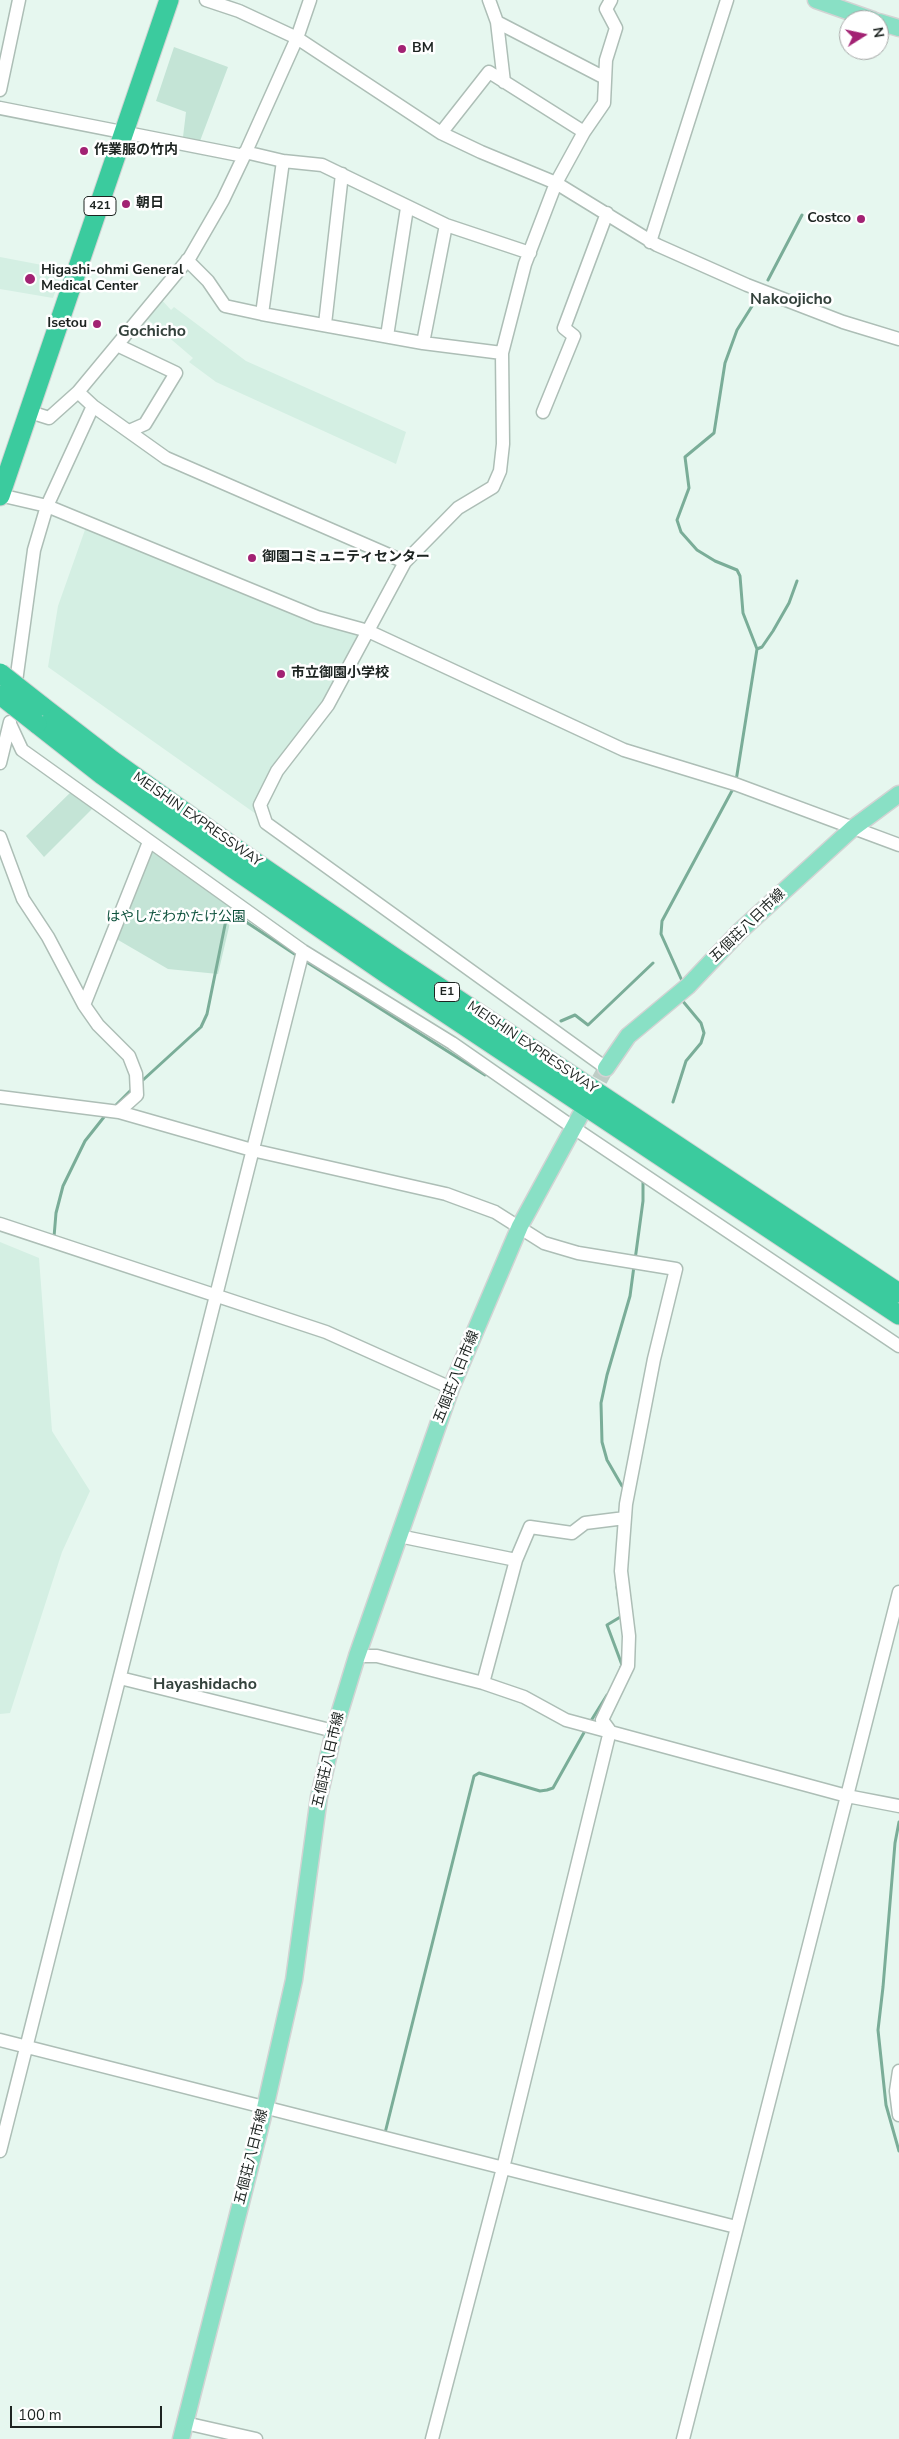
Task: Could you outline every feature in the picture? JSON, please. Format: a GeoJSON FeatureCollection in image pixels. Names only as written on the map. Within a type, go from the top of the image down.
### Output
{"type":"FeatureCollection","features":[{"type":"Feature","properties":{"kind":"highway","name":"421"},"geometry":{"type":"LineString","coordinates":[[0,495],[30,412],[169,0]]}},
{"type":"Feature","properties":{"kind":"highway","name":"MEISHIN EXPRESSWAY"},"geometry":{"type":"LineString","coordinates":[[0,673],[112,760],[261,866],[397,959],[899,1292]]}},
{"type":"Feature","properties":{"kind":"highway","name":"MEISHIN EXPRESSWAY"},"geometry":{"type":"LineString","coordinates":[[0,696],[102,775],[251,880],[899,1315]]}},
{"type":"Feature","properties":{"kind":"main road"},"geometry":{"type":"LineString","coordinates":[[816,0],[844,10]]}},
{"type":"Feature","properties":{"kind":"main road","name":"五個荘八日市線"},"geometry":{"type":"LineString","coordinates":[[606,1068],[628,1036],[686,988],[740,931],[853,828],[899,794]]}},
{"type":"Feature","properties":{"kind":"main road","name":"五個荘八日市線"},"geometry":{"type":"LineString","coordinates":[[183,2431],[265,2108],[294,1980],[320,1797],[334,1731],[357,1656],[450,1388],[520,1226],[577,1121]]}},
{"type":"Feature","properties":{"kind":"street"},"geometry":{"type":"LineString","coordinates":[[0,90],[19,0]]}},
{"type":"Feature","properties":{"kind":"street"},"geometry":{"type":"LineString","coordinates":[[206,0],[239,12],[297,38],[441,133],[556,183],[607,213],[650,242],[747,285],[843,322],[899,339]]}},
{"type":"Feature","properties":{"kind":"street"},"geometry":{"type":"LineString","coordinates":[[30,412],[49,418],[78,392],[118,346],[152,301],[187,260],[223,200],[245,154],[297,38],[310,0]]}},
{"type":"Feature","properties":{"kind":"street"},"geometry":{"type":"LineString","coordinates":[[490,0],[497,22],[504,82]]}},
{"type":"Feature","properties":{"kind":"street"},"geometry":{"type":"LineString","coordinates":[[606,1068],[266,823],[260,805],[277,771],[328,705],[405,562],[458,508],[493,486],[500,471],[503,444],[502,353],[530,252],[556,183],[584,132],[604,103],[606,60],[616,28],[606,9],[610,0]]}},
{"type":"Feature","properties":{"kind":"street"},"geometry":{"type":"LineString","coordinates":[[650,242],[727,0]]}},
{"type":"Feature","properties":{"kind":"street"},"geometry":{"type":"LineString","coordinates":[[497,22],[605,78]]}},
{"type":"Feature","properties":{"kind":"street"},"geometry":{"type":"LineString","coordinates":[[441,133],[489,72],[584,132]]}},
{"type":"Feature","properties":{"kind":"street"},"geometry":{"type":"LineString","coordinates":[[0,108],[283,161],[322,165],[406,208],[446,225],[530,252]]}},
{"type":"Feature","properties":{"kind":"street"},"geometry":{"type":"LineString","coordinates":[[262,314],[283,161]]}},
{"type":"Feature","properties":{"kind":"street"},"geometry":{"type":"LineString","coordinates":[[325,324],[342,174]]}},
{"type":"Feature","properties":{"kind":"street"},"geometry":{"type":"LineString","coordinates":[[387,336],[406,208]]}},
{"type":"Feature","properties":{"kind":"street"},"geometry":{"type":"LineString","coordinates":[[543,412],[574,336],[564,328],[607,213]]}},
{"type":"Feature","properties":{"kind":"street"},"geometry":{"type":"LineString","coordinates":[[423,343],[446,225]]}},
{"type":"Feature","properties":{"kind":"street"},"geometry":{"type":"LineString","coordinates":[[187,260],[208,281],[225,306],[423,343],[502,353]]}},
{"type":"Feature","properties":{"kind":"street"},"geometry":{"type":"LineString","coordinates":[[118,346],[176,373],[145,424],[129,431]]}},
{"type":"Feature","properties":{"kind":"street"},"geometry":{"type":"LineString","coordinates":[[78,392],[93,406],[166,458],[405,562]]}},
{"type":"Feature","properties":{"kind":"street"},"geometry":{"type":"LineString","coordinates":[[0,763],[10,724],[34,550],[47,506],[93,406]]}},
{"type":"Feature","properties":{"kind":"street"},"geometry":{"type":"LineString","coordinates":[[0,495],[47,506],[317,617],[368,631],[624,750],[735,784],[899,845]]}},
{"type":"Feature","properties":{"kind":"street"},"geometry":{"type":"LineString","coordinates":[[10,724],[22,750],[304,951],[577,1121],[899,1346]]}},
{"type":"Feature","properties":{"kind":"street"},"geometry":{"type":"LineString","coordinates":[[0,837],[23,899],[48,937],[84,1005],[98,1025],[129,1056],[136,1074],[137,1095],[118,1112]]}},
{"type":"Feature","properties":{"kind":"street"},"geometry":{"type":"LineString","coordinates":[[84,1005],[149,842]]}},
{"type":"Feature","properties":{"kind":"street"},"geometry":{"type":"LineString","coordinates":[[0,2151],[252,1150],[304,951]]}},
{"type":"Feature","properties":{"kind":"street"},"geometry":{"type":"LineString","coordinates":[[0,1097],[118,1112],[252,1150],[446,1194],[495,1212],[544,1242],[578,1253],[676,1269],[654,1358],[625,1518],[621,1571],[630,1636],[628,1666],[602,1720],[610,1731],[503,2168],[432,2439]]}},
{"type":"Feature","properties":{"kind":"street"},"geometry":{"type":"LineString","coordinates":[[0,1224],[326,1332],[450,1388]]}},
{"type":"Feature","properties":{"kind":"street"},"geometry":{"type":"LineString","coordinates":[[483,1683],[516,1560],[530,1527],[572,1533],[585,1523],[625,1518]]}},
{"type":"Feature","properties":{"kind":"street"},"geometry":{"type":"LineString","coordinates":[[399,1536],[516,1560]]}},
{"type":"Feature","properties":{"kind":"street"},"geometry":{"type":"LineString","coordinates":[[684,2439],[736,2227],[899,1592]]}},
{"type":"Feature","properties":{"kind":"street"},"geometry":{"type":"LineString","coordinates":[[357,1656],[377,1656],[483,1683],[524,1697],[566,1720],[847,1796],[899,1806]]}},
{"type":"Feature","properties":{"kind":"street"},"geometry":{"type":"LineString","coordinates":[[120,1678],[334,1731]]}},
{"type":"Feature","properties":{"kind":"street"},"geometry":{"type":"LineString","coordinates":[[0,2040],[736,2227]]}},
{"type":"Feature","properties":{"kind":"street"},"geometry":{"type":"LineString","coordinates":[[899,2071],[896,2091],[899,2114]]}},
{"type":"Feature","properties":{"kind":"street"},"geometry":{"type":"LineString","coordinates":[[183,2431],[256,2439]]}},
{"type":"Feature","properties":{"kind":"shaded area","name":"Higashi-ohmi General Medical Center"},"geometry":{"type":"Polygon","coordinates":[[[0,257],[63,269],[53,298],[0,289],[0,257]]]}},
{"type":"Feature","properties":{"kind":"shaded area"},"geometry":{"type":"Polygon","coordinates":[[[160,298],[171,310],[174,307],[246,361],[406,432],[396,464],[216,382],[189,362],[193,358],[145,317],[160,298]]]}},
{"type":"Feature","properties":{"kind":"shaded area"},"geometry":{"type":"Polygon","coordinates":[[[86,527],[360,635],[327,700],[258,802],[256,814],[48,667],[58,606],[86,527]]]}},
{"type":"Feature","properties":{"kind":"shaded area"},"geometry":{"type":"Polygon","coordinates":[[[0,1242],[39,1258],[52,1431],[90,1491],[62,1552],[10,1713],[0,1714],[0,1242]]]}},
{"type":"Feature","properties":{"kind":"green space"},"geometry":{"type":"Polygon","coordinates":[[[174,47],[228,67],[200,141],[183,137],[186,112],[156,101],[174,47]]]}},
{"type":"Feature","properties":{"kind":"green space"},"geometry":{"type":"Polygon","coordinates":[[[75,788],[97,804],[44,857],[26,836],[75,788]]]}},
{"type":"Feature","properties":{"kind":"green space","name":"はやしだわかたけ公園"},"geometry":{"type":"Polygon","coordinates":[[[149,842],[233,901],[218,974],[168,969],[113,937],[149,842]]]}},
{"type":"Feature","properties":{"kind":"waterway"},"geometry":{"type":"LineString","coordinates":[[768,280],[802,215]]}},
{"type":"Feature","properties":{"kind":"waterway"},"geometry":{"type":"LineString","coordinates":[[736,781],[757,649],[743,613],[740,576],[737,570],[715,561],[697,550],[681,532],[677,520],[689,488],[685,457],[714,433],[725,363],[737,330],[759,295]]}},
{"type":"Feature","properties":{"kind":"waterway"},"geometry":{"type":"LineString","coordinates":[[757,649],[762,647],[773,631],[789,603],[797,581]]}},
{"type":"Feature","properties":{"kind":"waterway"},"geometry":{"type":"LineString","coordinates":[[683,983],[661,934],[662,921],[734,787]]}},
{"type":"Feature","properties":{"kind":"waterway"},"geometry":{"type":"LineString","coordinates":[[143,1080],[201,1027],[207,1014],[228,910],[296,955]]}},
{"type":"Feature","properties":{"kind":"waterway"},"geometry":{"type":"LineString","coordinates":[[305,961],[485,1075]]}},
{"type":"Feature","properties":{"kind":"waterway"},"geometry":{"type":"LineString","coordinates":[[561,1021],[575,1015],[588,1025],[653,963]]}},
{"type":"Feature","properties":{"kind":"waterway"},"geometry":{"type":"LineString","coordinates":[[673,1102],[686,1061],[701,1043],[704,1033],[701,1023],[681,999]]}},
{"type":"Feature","properties":{"kind":"waterway"},"geometry":{"type":"LineString","coordinates":[[113,1108],[133,1088]]}},
{"type":"Feature","properties":{"kind":"waterway"},"geometry":{"type":"LineString","coordinates":[[54,1237],[56,1213],[63,1186],[85,1141],[104,1117]]}},
{"type":"Feature","properties":{"kind":"waterway"},"geometry":{"type":"LineString","coordinates":[[635,1260],[643,1201],[643,1179]]}},
{"type":"Feature","properties":{"kind":"waterway"},"geometry":{"type":"LineString","coordinates":[[622,1486],[607,1460],[602,1442],[601,1403],[607,1375],[630,1296],[634,1266]]}},
{"type":"Feature","properties":{"kind":"waterway"},"geometry":{"type":"LineString","coordinates":[[617,1587],[619,1600]]}},
{"type":"Feature","properties":{"kind":"waterway"},"geometry":{"type":"LineString","coordinates":[[621,1667],[622,1665],[607,1625],[622,1616]]}},
{"type":"Feature","properties":{"kind":"waterway"},"geometry":{"type":"LineString","coordinates":[[589,1724],[607,1695]]}},
{"type":"Feature","properties":{"kind":"waterway"},"geometry":{"type":"LineString","coordinates":[[385,2133],[474,1776],[479,1773],[540,1791],[553,1788],[586,1729]]}},
{"type":"Feature","properties":{"kind":"waterway"},"geometry":{"type":"LineString","coordinates":[[899,1822],[895,1843],[878,2030],[886,2105],[899,2151]]}},
{"type":"Feature","properties":{"kind":"tunnel"},"geometry":{"type":"LineString","coordinates":[[588,1101],[606,1068]]}},
{"type":"Feature","properties":{"kind":"place","name":"BM"},"geometry":{"type":"Point","coordinates":[402,49]}},
{"type":"Feature","properties":{"kind":"place","name":"作業服の竹内"},"geometry":{"type":"Point","coordinates":[84,151]}},
{"type":"Feature","properties":{"kind":"place","name":"朝日"},"geometry":{"type":"Point","coordinates":[126,204]}},
{"type":"Feature","properties":{"kind":"place","name":"Costco"},"geometry":{"type":"Point","coordinates":[861,219]}},
{"type":"Feature","properties":{"kind":"place","name":"Higashi-ohmi General Medical Center"},"geometry":{"type":"Point","coordinates":[30,279]}},
{"type":"Feature","properties":{"kind":"place","name":"Isetou"},"geometry":{"type":"Point","coordinates":[97,324]}},
{"type":"Feature","properties":{"kind":"place","name":"御園コミュニティセンター"},"geometry":{"type":"Point","coordinates":[252,558]}},
{"type":"Feature","properties":{"kind":"place","name":"市立御園小学校"},"geometry":{"type":"Point","coordinates":[281,674]}},
{"type":"Feature","properties":{"kind":"district","name":"Nakoojicho"},"geometry":{"type":"Point","coordinates":[791,300]}},
{"type":"Feature","properties":{"kind":"district","name":"Gochicho"},"geometry":{"type":"Point","coordinates":[152,332]}},
{"type":"Feature","properties":{"kind":"district","name":"Hayashidacho"},"geometry":{"type":"Point","coordinates":[205,1685]}}]}
